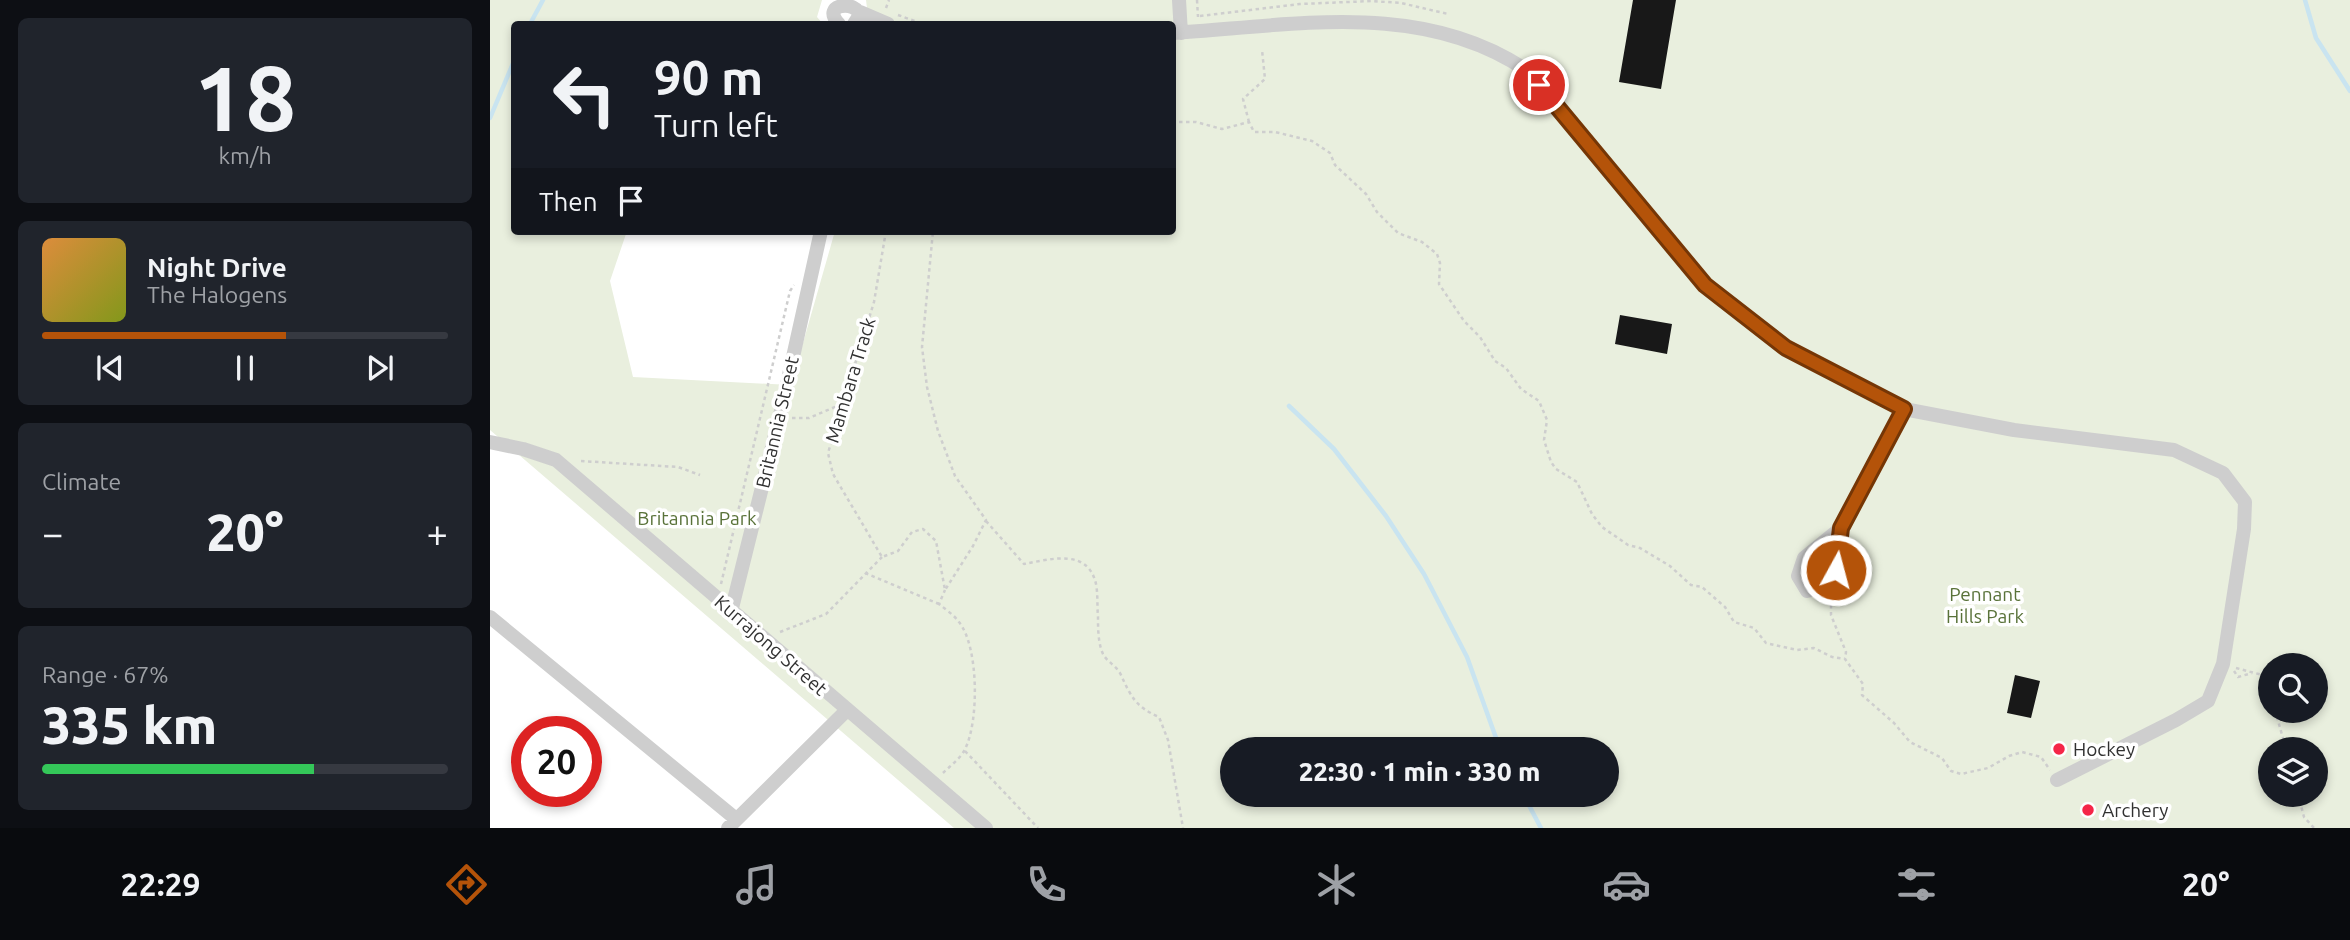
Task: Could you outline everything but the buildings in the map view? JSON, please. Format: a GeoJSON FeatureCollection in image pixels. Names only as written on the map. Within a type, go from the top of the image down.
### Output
{"type":"FeatureCollection","features":[{"type":"Feature","properties":{"kind":"street"},"geometry":{"type":"LineString","coordinates":[[837,21],[833,13],[839,2],[846,0],[852,1],[857,18],[893,20]]}},
{"type":"Feature","properties":{"kind":"street"},"geometry":{"type":"LineString","coordinates":[[1179,0],[1177,33],[1348,12],[1410,12]]}},
{"type":"Feature","properties":{"kind":"street"},"geometry":{"type":"LineString","coordinates":[[1433,16],[1468,28],[1508,53],[1705,285],[1786,348],[1904,409],[2014,430],[2174,450],[2223,473],[2245,502],[2244,528],[2223,664],[2208,701],[2057,780]]}},
{"type":"Feature","properties":{"kind":"street","name":"Britannia Street"},"geometry":{"type":"LineString","coordinates":[[731,612],[820,235]]}},
{"type":"Feature","properties":{"kind":"street"},"geometry":{"type":"LineString","coordinates":[[1841,528],[1804,558],[1798,576],[1807,591],[1826,587],[1836,570],[1841,528],[1904,409]]}},
{"type":"Feature","properties":{"kind":"street"},"geometry":{"type":"LineString","coordinates":[[490,442],[556,460]]}},
{"type":"Feature","properties":{"kind":"street","name":"Kurrajong Street"},"geometry":{"type":"LineString","coordinates":[[556,460],[986,828]]}},
{"type":"Feature","properties":{"kind":"street"},"geometry":{"type":"LineString","coordinates":[[490,617],[732,823],[847,710]]}},
{"type":"Feature","properties":{"kind":"path"},"geometry":{"type":"LineString","coordinates":[[1197,0],[1198,17]]}},
{"type":"Feature","properties":{"kind":"path"},"geometry":{"type":"LineString","coordinates":[[1262,50],[1265,79],[1243,99],[1248,122],[1254,132],[1275,132],[1312,141],[1330,153],[1335,165],[1366,194],[1377,212],[1398,233],[1422,242],[1437,254],[1440,262],[1439,284],[1495,361],[1506,368],[1521,388],[1539,401],[1547,420],[1544,440],[1550,462],[1577,482],[1592,514],[1602,527],[1670,566],[1691,585],[1702,587],[1726,607],[1734,622],[1754,628],[1766,643],[1797,650],[1814,649],[1845,659]]}},
{"type":"Feature","properties":{"kind":"path"},"geometry":{"type":"LineString","coordinates":[[1176,122],[1196,122],[1222,130],[1248,122]]}},
{"type":"Feature","properties":{"kind":"path","name":"Mambara Track"},"geometry":{"type":"LineString","coordinates":[[882,556],[833,474],[828,453],[874,302],[885,235]]}},
{"type":"Feature","properties":{"kind":"path"},"geometry":{"type":"LineString","coordinates":[[933,235],[922,347],[927,387],[938,431],[954,476],[986,520],[1024,564],[1058,558],[1079,559],[1089,567],[1096,584],[1098,631],[1104,656],[1118,668],[1129,693],[1141,710],[1159,717],[1168,740],[1183,828]]}},
{"type":"Feature","properties":{"kind":"path"},"geometry":{"type":"LineString","coordinates":[[718,599],[790,291],[798,280]]}},
{"type":"Feature","properties":{"kind":"path"},"geometry":{"type":"LineString","coordinates":[[779,417],[809,418],[842,404]]}},
{"type":"Feature","properties":{"kind":"path"},"geometry":{"type":"LineString","coordinates":[[556,460],[678,467],[700,475]]}},
{"type":"Feature","properties":{"kind":"path"},"geometry":{"type":"LineString","coordinates":[[939,604],[986,520]]}},
{"type":"Feature","properties":{"kind":"path"},"geometry":{"type":"LineString","coordinates":[[763,639],[826,614],[882,556],[898,551],[912,532],[923,529],[936,541],[945,590]]}},
{"type":"Feature","properties":{"kind":"path"},"geometry":{"type":"LineString","coordinates":[[865,573],[939,604],[960,622],[967,640],[974,674],[974,722],[965,751],[933,783]]}},
{"type":"Feature","properties":{"kind":"path"},"geometry":{"type":"LineString","coordinates":[[1832,577],[1831,615],[1846,652],[1845,659],[1863,684],[1862,695],[1894,723],[1910,743],[1942,758],[1951,771],[1961,774],[1988,768],[2009,755],[2022,752],[2041,757],[2057,780]]}},
{"type":"Feature","properties":{"kind":"path"},"geometry":{"type":"LineString","coordinates":[[2254,673],[2238,677],[2229,666],[2258,674]]}},
{"type":"Feature","properties":{"kind":"path"},"geometry":{"type":"LineString","coordinates":[[965,751],[1038,828]]}},
{"type":"Feature","properties":{"kind":"path"},"geometry":{"type":"LineString","coordinates":[[2301,807],[2304,817],[2314,828]]}},
{"type":"Feature","properties":{"kind":"green space"},"geometry":{"type":"Polygon","coordinates":[[[490,0],[822,0],[817,17],[820,21],[511,21],[511,235],[626,235],[610,281],[633,377],[791,385],[834,235],[1176,235],[1176,21],[869,21],[866,0],[2350,0],[2350,828],[954,828],[490,430],[490,0]]]}},
{"type":"Feature","properties":{"kind":"waterway"},"geometry":{"type":"LineString","coordinates":[[532,21],[543,0]]}},
{"type":"Feature","properties":{"kind":"waterway"},"geometry":{"type":"LineString","coordinates":[[2305,0],[2316,38],[2350,91]]}},
{"type":"Feature","properties":{"kind":"waterway"},"geometry":{"type":"LineString","coordinates":[[490,118],[511,68]]}},
{"type":"Feature","properties":{"kind":"waterway"},"geometry":{"type":"LineString","coordinates":[[1289,406],[1334,449],[1386,516],[1424,574],[1467,657],[1496,737]]}},
{"type":"Feature","properties":{"kind":"waterway"},"geometry":{"type":"LineString","coordinates":[[1530,807],[1541,828]]}},
{"type":"Feature","properties":{"kind":"place","name":"Hockey"},"geometry":{"type":"Point","coordinates":[2059,749]}},
{"type":"Feature","properties":{"kind":"place","name":"Archery"},"geometry":{"type":"Point","coordinates":[2088,810]}},
{"type":"Feature","properties":{"kind":"route"},"geometry":{"type":"LineString","coordinates":[[1539,85],[1705,285],[1786,348],[1904,409],[1841,528],[1836,570]]}},
{"type":"Feature","properties":{"kind":"park label","name":"Britannia Park"},"geometry":{"type":"Point","coordinates":[697,518]}},
{"type":"Feature","properties":{"kind":"park label","name":"Pennant Hills Park"},"geometry":{"type":"Point","coordinates":[1985,605]}}]}
